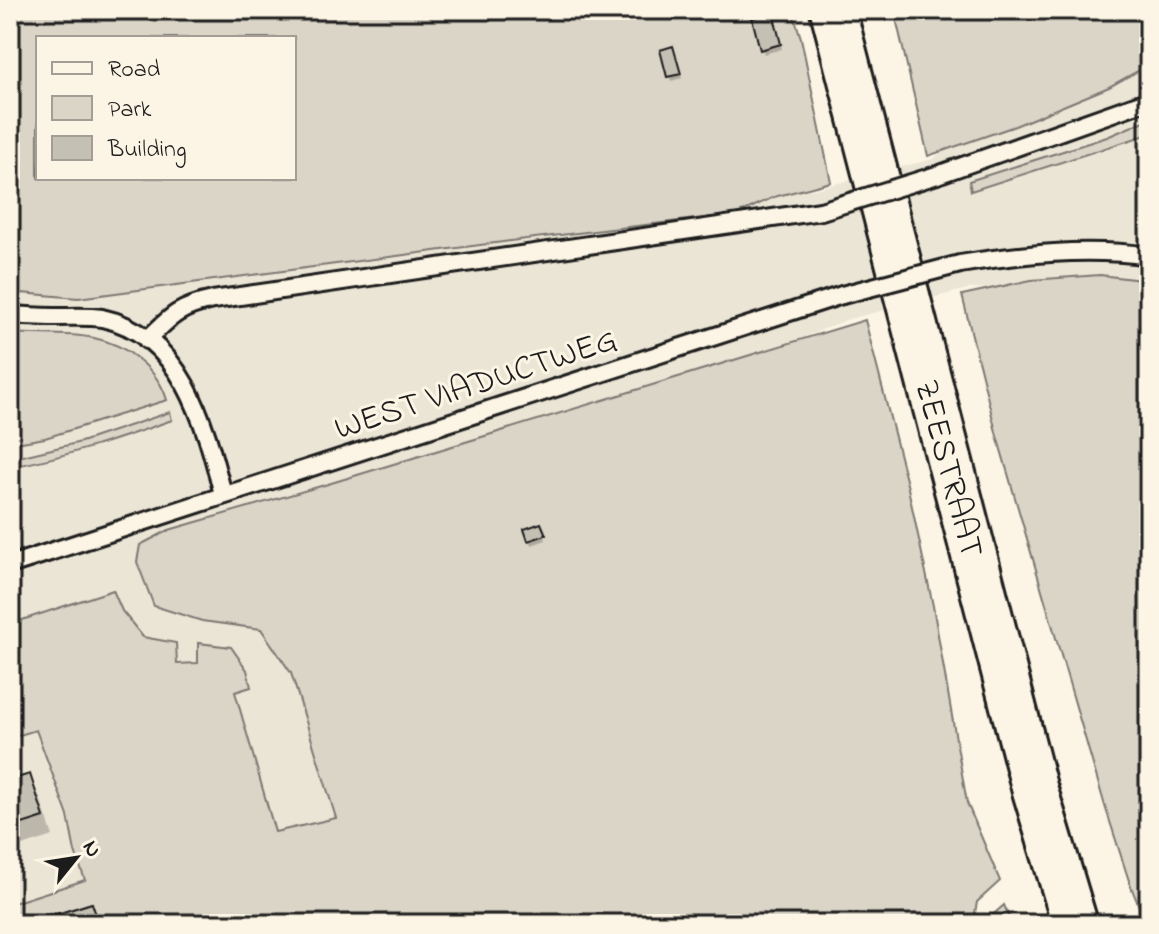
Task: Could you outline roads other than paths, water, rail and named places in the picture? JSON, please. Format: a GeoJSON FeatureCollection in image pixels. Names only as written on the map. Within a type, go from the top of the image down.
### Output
{"type":"FeatureCollection","features":[{"type":"Feature","properties":{"kind":"main road","name":"ZEESTRAAT"},"geometry":{"type":"LineString","coordinates":[[833,10],[1034,787],[1075,924]]}},
{"type":"Feature","properties":{"kind":"lane"},"geometry":{"type":"LineString","coordinates":[[147,340],[171,316],[184,308],[213,300],[821,211],[937,175],[1149,100]]}},
{"type":"Feature","properties":{"kind":"lane","name":"WEST VIADUCTWEG"},"geometry":{"type":"LineString","coordinates":[[10,565],[842,295],[960,264],[1010,256],[1050,252],[1149,256]]}},
{"type":"Feature","properties":{"kind":"lane"},"geometry":{"type":"LineString","coordinates":[[10,315],[104,319],[130,328],[147,340],[173,364],[193,398],[223,494]]}}]}
